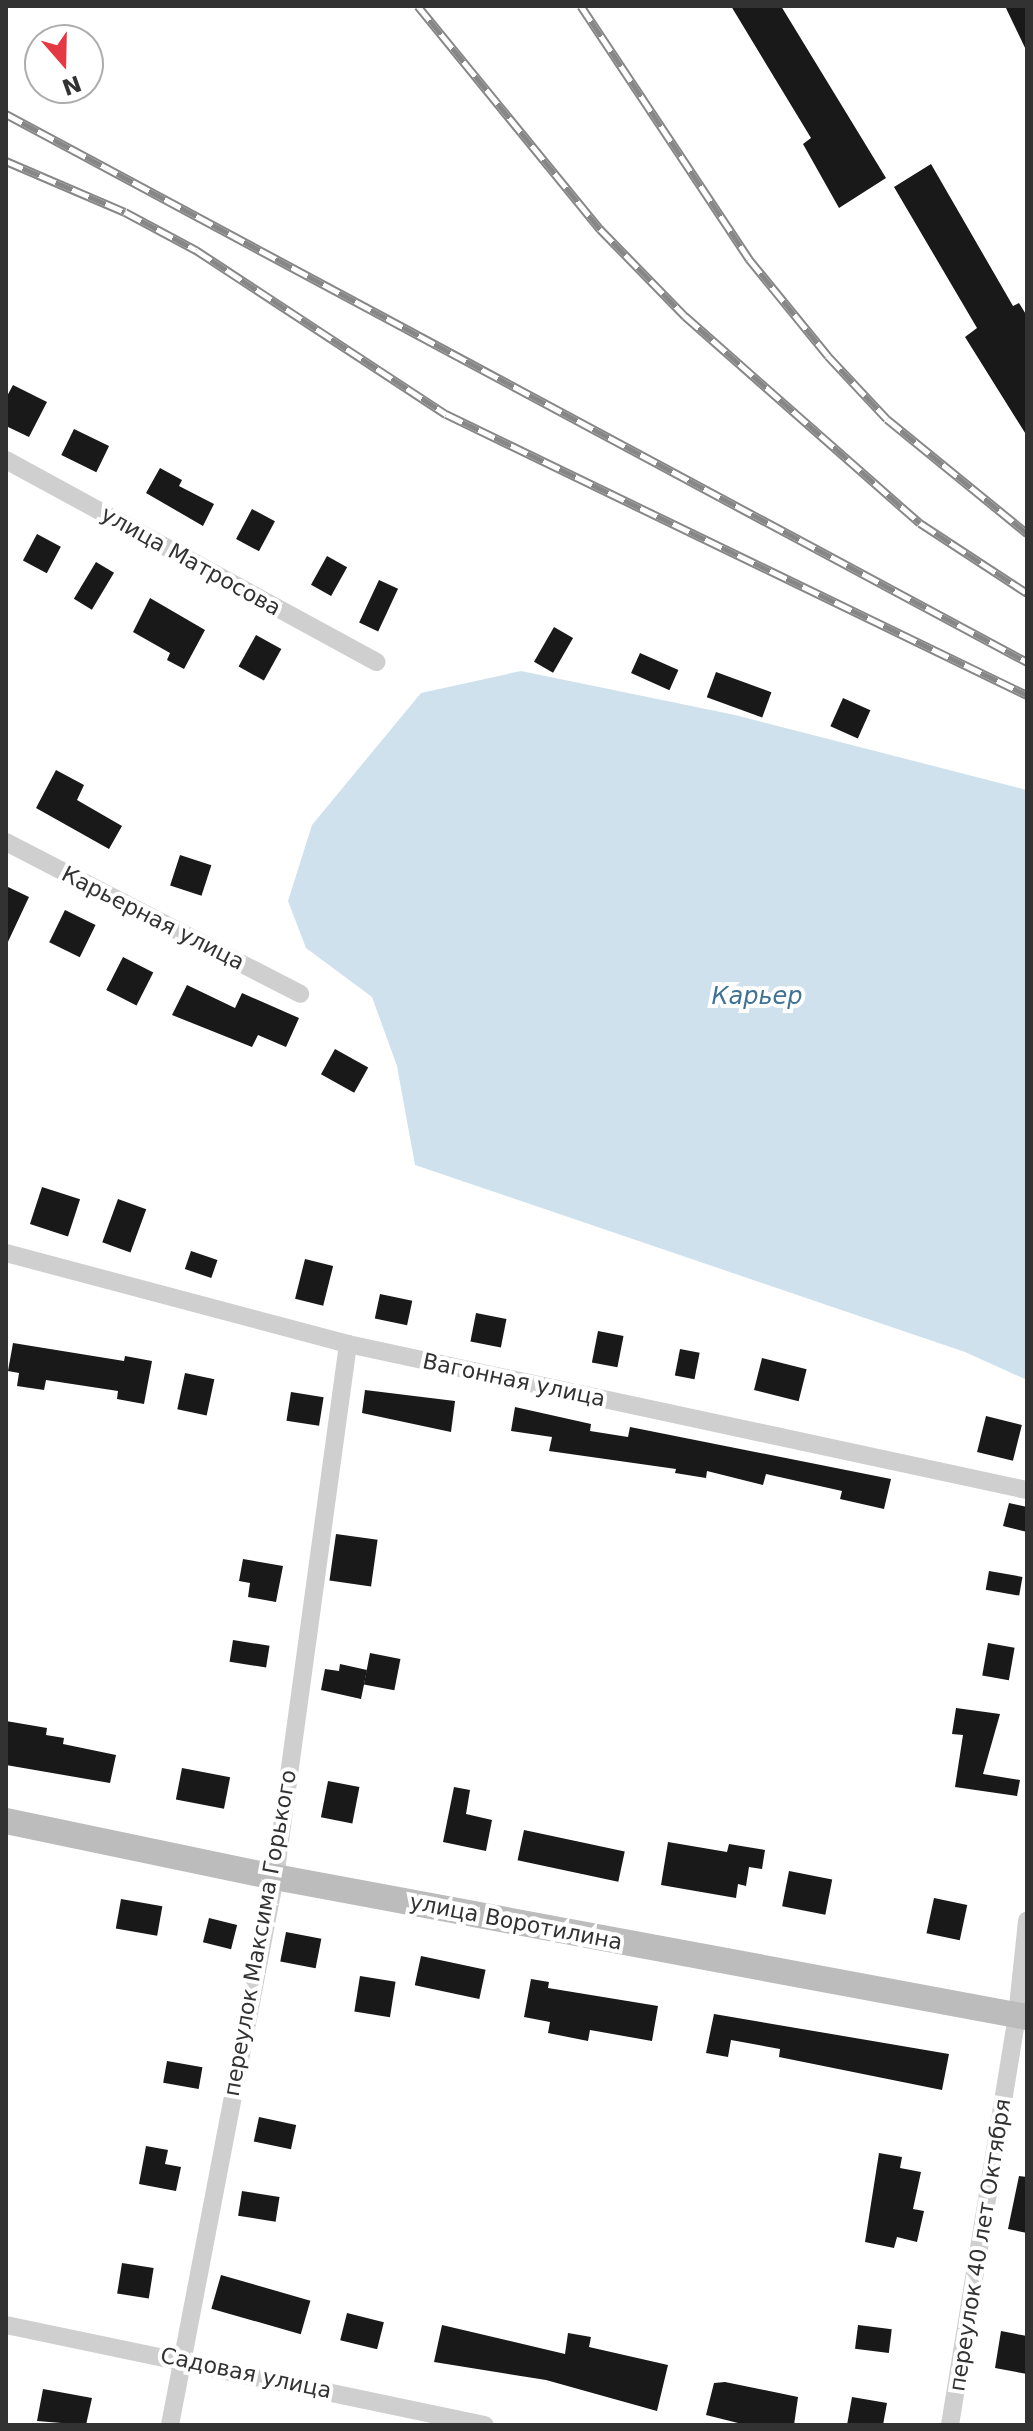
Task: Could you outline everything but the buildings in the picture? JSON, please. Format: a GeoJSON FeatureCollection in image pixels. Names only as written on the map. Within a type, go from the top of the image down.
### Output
{"type":"FeatureCollection","features":[{"type":"Feature","properties":{"kind":"street","name":"улица Матросова"},"geometry":{"type":"LineString","coordinates":[[6,460],[376,662]]}},
{"type":"Feature","properties":{"kind":"street","name":"Карьерная улица"},"geometry":{"type":"LineString","coordinates":[[6,842],[300,994]]}},
{"type":"Feature","properties":{"kind":"street","name":"Вагонная улица"},"geometry":{"type":"LineString","coordinates":[[6,1253],[348,1344],[1027,1490]]}},
{"type":"Feature","properties":{"kind":"street","name":"переулок Максима Горького"},"geometry":{"type":"LineString","coordinates":[[170,2425],[180,2358],[275,1877],[348,1344]]}},
{"type":"Feature","properties":{"kind":"street","name":"улица Воротилина"},"geometry":{"type":"LineString","coordinates":[[6,1821],[275,1877],[1022,2016]]}},
{"type":"Feature","properties":{"kind":"street","name":"переулок 40 лет Октября"},"geometry":{"type":"LineString","coordinates":[[950,2425],[1022,2016],[1027,1921]]}},
{"type":"Feature","properties":{"kind":"street","name":"Садовая улица"},"geometry":{"type":"LineString","coordinates":[[6,2325],[180,2358],[485,2425]]}},
{"type":"Feature","properties":{"kind":"water","name":"Карьер"},"geometry":{"type":"Polygon","coordinates":[[[521,671],[735,715],[1027,790],[1027,1380],[965,1352],[415,1165],[397,1066],[372,997],[306,948],[288,901],[312,825],[421,693],[521,671]]]}},
{"type":"Feature","properties":{"kind":"railway"},"geometry":{"type":"LineString","coordinates":[[418,6],[600,229],[685,316],[920,523],[1027,593]]}},
{"type":"Feature","properties":{"kind":"railway"},"geometry":{"type":"LineString","coordinates":[[581,6],[749,259],[828,356],[887,419],[1027,533]]}},
{"type":"Feature","properties":{"kind":"railway"},"geometry":{"type":"LineString","coordinates":[[6,114],[1027,662]]}},
{"type":"Feature","properties":{"kind":"railway"},"geometry":{"type":"LineString","coordinates":[[6,161],[125,212],[196,250],[446,414],[1027,695]]}}]}
